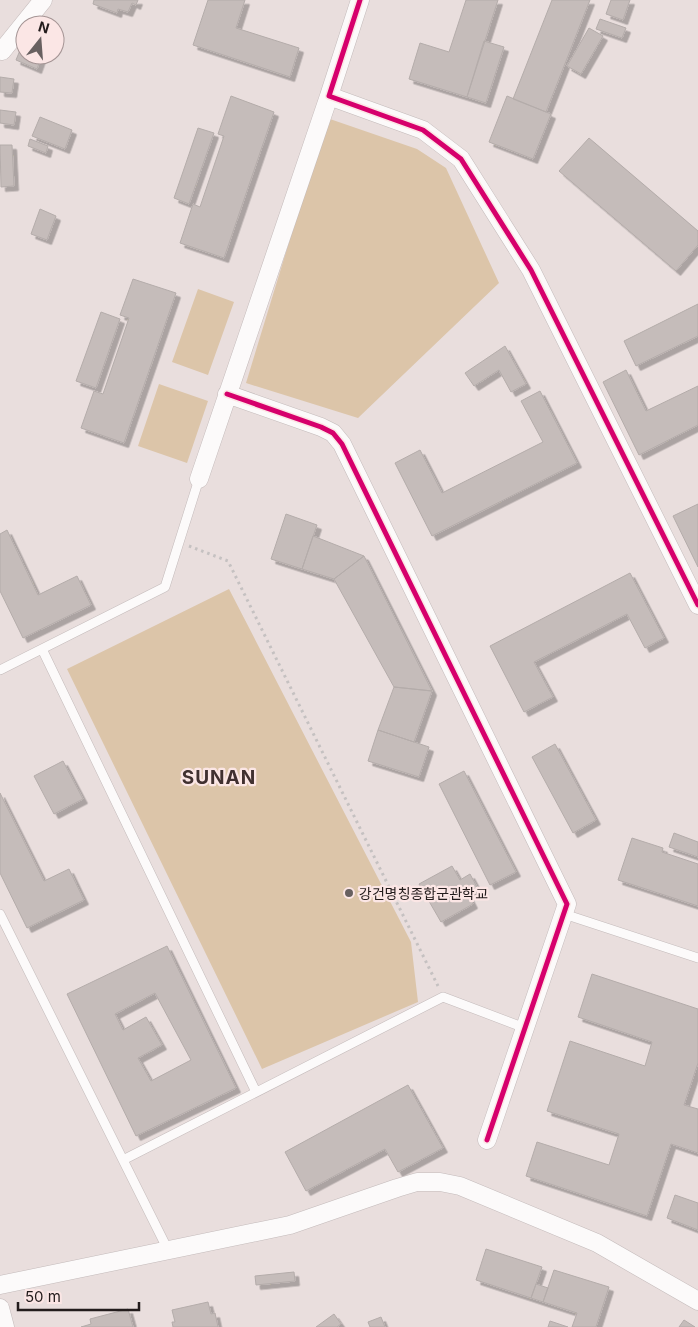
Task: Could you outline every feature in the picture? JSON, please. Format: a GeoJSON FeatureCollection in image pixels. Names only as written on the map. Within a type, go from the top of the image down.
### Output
{"type":"FeatureCollection","features":[{"type":"Feature","properties":{"kind":"street"},"geometry":{"type":"LineString","coordinates":[[2,51],[42,0]]}},
{"type":"Feature","properties":{"kind":"street"},"geometry":{"type":"LineString","coordinates":[[199,479],[360,0]]}},
{"type":"Feature","properties":{"kind":"street"},"geometry":{"type":"LineString","coordinates":[[329,96],[423,130],[461,159],[531,270],[698,605]]}},
{"type":"Feature","properties":{"kind":"street"},"geometry":{"type":"LineString","coordinates":[[228,394],[321,426],[333,433],[342,444],[567,904],[487,1140]]}},
{"type":"Feature","properties":{"kind":"street"},"geometry":{"type":"LineString","coordinates":[[0,1285],[290,1225],[417,1182],[440,1182],[460,1186],[597,1243],[698,1301]]}},
{"type":"Feature","properties":{"kind":"street"},"geometry":{"type":"LineString","coordinates":[[0,1308],[5,1327]]}},
{"type":"Feature","properties":{"kind":"lane"},"geometry":{"type":"LineString","coordinates":[[0,670],[164,587],[199,479]]}},
{"type":"Feature","properties":{"kind":"lane"},"geometry":{"type":"LineString","coordinates":[[42,649],[256,1092]]}},
{"type":"Feature","properties":{"kind":"lane"},"geometry":{"type":"LineString","coordinates":[[0,914],[168,1250]]}},
{"type":"Feature","properties":{"kind":"lane"},"geometry":{"type":"LineString","coordinates":[[564,914],[698,958]]}},
{"type":"Feature","properties":{"kind":"lane"},"geometry":{"type":"LineString","coordinates":[[123,1160],[443,997],[525,1028]]}},
{"type":"Feature","properties":{"kind":"path"},"geometry":{"type":"LineString","coordinates":[[179,542],[228,561],[443,997]]}},
{"type":"Feature","properties":{"kind":"shaded area"},"geometry":{"type":"Polygon","coordinates":[[[327,118],[417,149],[446,168],[499,283],[358,418],[246,383],[327,118]]]}},
{"type":"Feature","properties":{"kind":"shaded area"},"geometry":{"type":"Polygon","coordinates":[[[198,289],[234,302],[208,375],[172,362],[198,289]]]}},
{"type":"Feature","properties":{"kind":"shaded area"},"geometry":{"type":"Polygon","coordinates":[[[159,384],[208,401],[187,463],[138,446],[159,384]]]}},
{"type":"Feature","properties":{"kind":"shaded area"},"geometry":{"type":"Polygon","coordinates":[[[229,589],[411,942],[418,1002],[262,1069],[67,669],[229,589]]]}},
{"type":"Feature","properties":{"kind":"building"},"geometry":{"type":"Polygon","coordinates":[[[94,0],[138,0],[136,5],[132,3],[128,12],[118,9],[117,13],[93,4],[94,0]]]}},
{"type":"Feature","properties":{"kind":"building"},"geometry":{"type":"Polygon","coordinates":[[[208,0],[245,0],[236,28],[299,48],[290,77],[193,45],[208,0]]]}},
{"type":"Feature","properties":{"kind":"building"},"geometry":{"type":"Polygon","coordinates":[[[466,0],[498,0],[467,97],[409,79],[420,43],[449,52],[466,0]]]}},
{"type":"Feature","properties":{"kind":"building"},"geometry":{"type":"Polygon","coordinates":[[[552,0],[590,0],[546,112],[513,99],[552,0]]]}},
{"type":"Feature","properties":{"kind":"building"},"geometry":{"type":"Polygon","coordinates":[[[611,0],[630,0],[623,20],[606,14],[611,0]]]}},
{"type":"Feature","properties":{"kind":"building"},"geometry":{"type":"Polygon","coordinates":[[[600,19],[626,28],[622,38],[596,29],[600,19]]]}},
{"type":"Feature","properties":{"kind":"building"},"geometry":{"type":"Polygon","coordinates":[[[589,28],[603,36],[581,74],[567,66],[589,28]]]}},
{"type":"Feature","properties":{"kind":"building"},"geometry":{"type":"Polygon","coordinates":[[[484,41],[504,47],[486,103],[467,97],[484,41]]]}},
{"type":"Feature","properties":{"kind":"building"},"geometry":{"type":"Polygon","coordinates":[[[28,65],[38,65],[37,69],[28,65]]]}},
{"type":"Feature","properties":{"kind":"building"},"geometry":{"type":"Polygon","coordinates":[[[0,77],[14,79],[12,93],[0,92],[0,77]]]}},
{"type":"Feature","properties":{"kind":"building"},"geometry":{"type":"Polygon","coordinates":[[[231,96],[274,112],[224,258],[180,243],[193,204],[200,207],[224,136],[218,134],[231,96]]]}},
{"type":"Feature","properties":{"kind":"building"},"geometry":{"type":"Polygon","coordinates":[[[507,96],[551,114],[533,159],[489,142],[507,96]]]}},
{"type":"Feature","properties":{"kind":"building"},"geometry":{"type":"Polygon","coordinates":[[[0,110],[16,112],[14,125],[0,123],[0,110]]]}},
{"type":"Feature","properties":{"kind":"building"},"geometry":{"type":"Polygon","coordinates":[[[40,117],[72,130],[65,149],[32,136],[40,117]]]}},
{"type":"Feature","properties":{"kind":"building"},"geometry":{"type":"Polygon","coordinates":[[[198,128],[214,133],[189,204],[174,198],[198,128]]]}},
{"type":"Feature","properties":{"kind":"building"},"geometry":{"type":"Polygon","coordinates":[[[589,138],[698,231],[698,245],[676,271],[559,171],[589,138]]]}},
{"type":"Feature","properties":{"kind":"building"},"geometry":{"type":"Polygon","coordinates":[[[30,139],[48,146],[46,153],[28,146],[30,139]]]}},
{"type":"Feature","properties":{"kind":"building"},"geometry":{"type":"Polygon","coordinates":[[[0,145],[12,145],[14,186],[1,187],[0,145]]]}},
{"type":"Feature","properties":{"kind":"building"},"geometry":{"type":"Polygon","coordinates":[[[40,209],[56,216],[47,240],[31,234],[40,209]]]}},
{"type":"Feature","properties":{"kind":"building"},"geometry":{"type":"Polygon","coordinates":[[[133,279],[176,293],[124,443],[81,428],[94,391],[103,394],[129,318],[120,315],[133,279]]]}},
{"type":"Feature","properties":{"kind":"building"},"geometry":{"type":"Polygon","coordinates":[[[698,304],[698,336],[636,366],[624,341],[698,304]]]}},
{"type":"Feature","properties":{"kind":"building"},"geometry":{"type":"Polygon","coordinates":[[[101,312],[120,319],[96,388],[76,381],[101,312]]]}},
{"type":"Feature","properties":{"kind":"building"},"geometry":{"type":"Polygon","coordinates":[[[505,346],[526,384],[511,392],[499,370],[474,386],[465,373],[505,346]]]}},
{"type":"Feature","properties":{"kind":"building"},"geometry":{"type":"Polygon","coordinates":[[[626,370],[646,411],[698,386],[698,425],[639,455],[603,382],[626,370]]]}},
{"type":"Feature","properties":{"kind":"building"},"geometry":{"type":"Polygon","coordinates":[[[540,391],[577,463],[432,536],[395,463],[420,450],[442,493],[543,442],[521,401],[540,391]]]}},
{"type":"Feature","properties":{"kind":"building"},"geometry":{"type":"Polygon","coordinates":[[[698,504],[698,567],[673,516],[698,504]]]}},
{"type":"Feature","properties":{"kind":"building"},"geometry":{"type":"Polygon","coordinates":[[[286,514],[317,525],[302,569],[271,559],[286,514]]]}},
{"type":"Feature","properties":{"kind":"building"},"geometry":{"type":"Polygon","coordinates":[[[7,530],[38,595],[77,576],[91,605],[23,638],[0,591],[0,534],[7,530]]]}},
{"type":"Feature","properties":{"kind":"building"},"geometry":{"type":"Polygon","coordinates":[[[313,536],[364,556],[334,579],[302,569],[313,536]]]}},
{"type":"Feature","properties":{"kind":"building"},"geometry":{"type":"Polygon","coordinates":[[[364,556],[432,691],[394,687],[334,579],[364,556]]]}},
{"type":"Feature","properties":{"kind":"building"},"geometry":{"type":"Polygon","coordinates":[[[630,573],[664,638],[645,648],[627,614],[534,662],[553,697],[524,712],[490,646],[630,573]]]}},
{"type":"Feature","properties":{"kind":"building"},"geometry":{"type":"Polygon","coordinates":[[[394,687],[432,691],[414,742],[378,730],[394,687]]]}},
{"type":"Feature","properties":{"kind":"building"},"geometry":{"type":"Polygon","coordinates":[[[378,730],[429,747],[419,777],[368,761],[378,730]]]}},
{"type":"Feature","properties":{"kind":"building"},"geometry":{"type":"Polygon","coordinates":[[[555,744],[596,820],[573,833],[532,757],[555,744]]]}},
{"type":"Feature","properties":{"kind":"building"},"geometry":{"type":"Polygon","coordinates":[[[63,761],[83,799],[54,814],[34,776],[63,761]]]}},
{"type":"Feature","properties":{"kind":"building"},"geometry":{"type":"Polygon","coordinates":[[[464,771],[516,872],[490,885],[439,784],[464,771]]]}},
{"type":"Feature","properties":{"kind":"building"},"geometry":{"type":"Polygon","coordinates":[[[0,793],[44,881],[69,869],[84,900],[27,928],[0,873],[0,793]]]}},
{"type":"Feature","properties":{"kind":"building"},"geometry":{"type":"Polygon","coordinates":[[[674,833],[698,842],[698,857],[669,847],[674,833]]]}},
{"type":"Feature","properties":{"kind":"building"},"geometry":{"type":"Polygon","coordinates":[[[632,838],[663,848],[662,852],[698,864],[698,906],[618,880],[632,838]]]}},
{"type":"Feature","properties":{"kind":"building"},"geometry":{"type":"Polygon","coordinates":[[[452,866],[460,880],[470,874],[478,889],[468,894],[473,904],[441,922],[419,884],[452,866]]]}},
{"type":"Feature","properties":{"kind":"building"},"geometry":{"type":"Polygon","coordinates":[[[167,946],[236,1088],[136,1136],[67,994],[167,946]],[[155,993],[115,1014],[123,1030],[146,1017],[162,1045],[138,1058],[151,1081],[191,1060],[155,993]]]}},
{"type":"Feature","properties":{"kind":"building"},"geometry":{"type":"Polygon","coordinates":[[[592,974],[698,1009],[698,1063],[684,1105],[698,1109],[698,1153],[671,1144],[647,1216],[526,1176],[537,1142],[609,1165],[619,1134],[547,1111],[570,1041],[645,1066],[652,1042],[578,1017],[592,974]]]}},
{"type":"Feature","properties":{"kind":"building"},"geometry":{"type":"Polygon","coordinates":[[[408,1085],[443,1148],[398,1172],[385,1149],[306,1191],[285,1152],[408,1085]]]}},
{"type":"Feature","properties":{"kind":"building"},"geometry":{"type":"Polygon","coordinates":[[[675,1195],[698,1203],[698,1230],[667,1218],[675,1195]]]}},
{"type":"Feature","properties":{"kind":"building"},"geometry":{"type":"Polygon","coordinates":[[[486,1249],[542,1267],[531,1298],[476,1280],[486,1249]]]}},
{"type":"Feature","properties":{"kind":"building"},"geometry":{"type":"Polygon","coordinates":[[[554,1270],[609,1287],[596,1327],[572,1327],[577,1313],[543,1302],[554,1270]]]}},
{"type":"Feature","properties":{"kind":"building"},"geometry":{"type":"Polygon","coordinates":[[[294,1272],[295,1281],[256,1285],[255,1276],[294,1272]]]}},
{"type":"Feature","properties":{"kind":"building"},"geometry":{"type":"Polygon","coordinates":[[[536,1284],[548,1288],[543,1302],[531,1298],[536,1284]]]}},
{"type":"Feature","properties":{"kind":"building"},"geometry":{"type":"Polygon","coordinates":[[[208,1302],[211,1314],[215,1313],[218,1327],[173,1327],[172,1322],[175,1322],[172,1310],[208,1302]]]}},
{"type":"Feature","properties":{"kind":"building"},"geometry":{"type":"Polygon","coordinates":[[[128,1309],[133,1327],[81,1327],[91,1324],[90,1319],[128,1309]]]}},
{"type":"Feature","properties":{"kind":"building"},"geometry":{"type":"Polygon","coordinates":[[[334,1314],[341,1324],[337,1327],[316,1327],[334,1314]]]}},
{"type":"Feature","properties":{"kind":"building"},"geometry":{"type":"Polygon","coordinates":[[[381,1317],[385,1327],[370,1327],[368,1322],[381,1317]]]}},
{"type":"Feature","properties":{"kind":"building"},"geometry":{"type":"Polygon","coordinates":[[[684,1320],[695,1327],[679,1327],[684,1320]]]}},
{"type":"Feature","properties":{"kind":"building"},"geometry":{"type":"Polygon","coordinates":[[[550,1321],[568,1327],[548,1327],[550,1321]]]}},
{"type":"Feature","properties":{"kind":"cycle path"},"geometry":{"type":"LineString","coordinates":[[360,0],[329,96],[423,130],[461,159],[531,270],[698,605]]}},
{"type":"Feature","properties":{"kind":"cycle path"},"geometry":{"type":"LineString","coordinates":[[227,394],[321,427],[333,433],[342,444],[567,904],[487,1140]]}},
{"type":"Feature","properties":{"kind":"place","name":"강건명칭종합군관학교"},"geometry":{"type":"Point","coordinates":[349,893]}},
{"type":"Feature","properties":{"kind":"district","name":"SUNAN"},"geometry":{"type":"Point","coordinates":[219,777]}}]}
